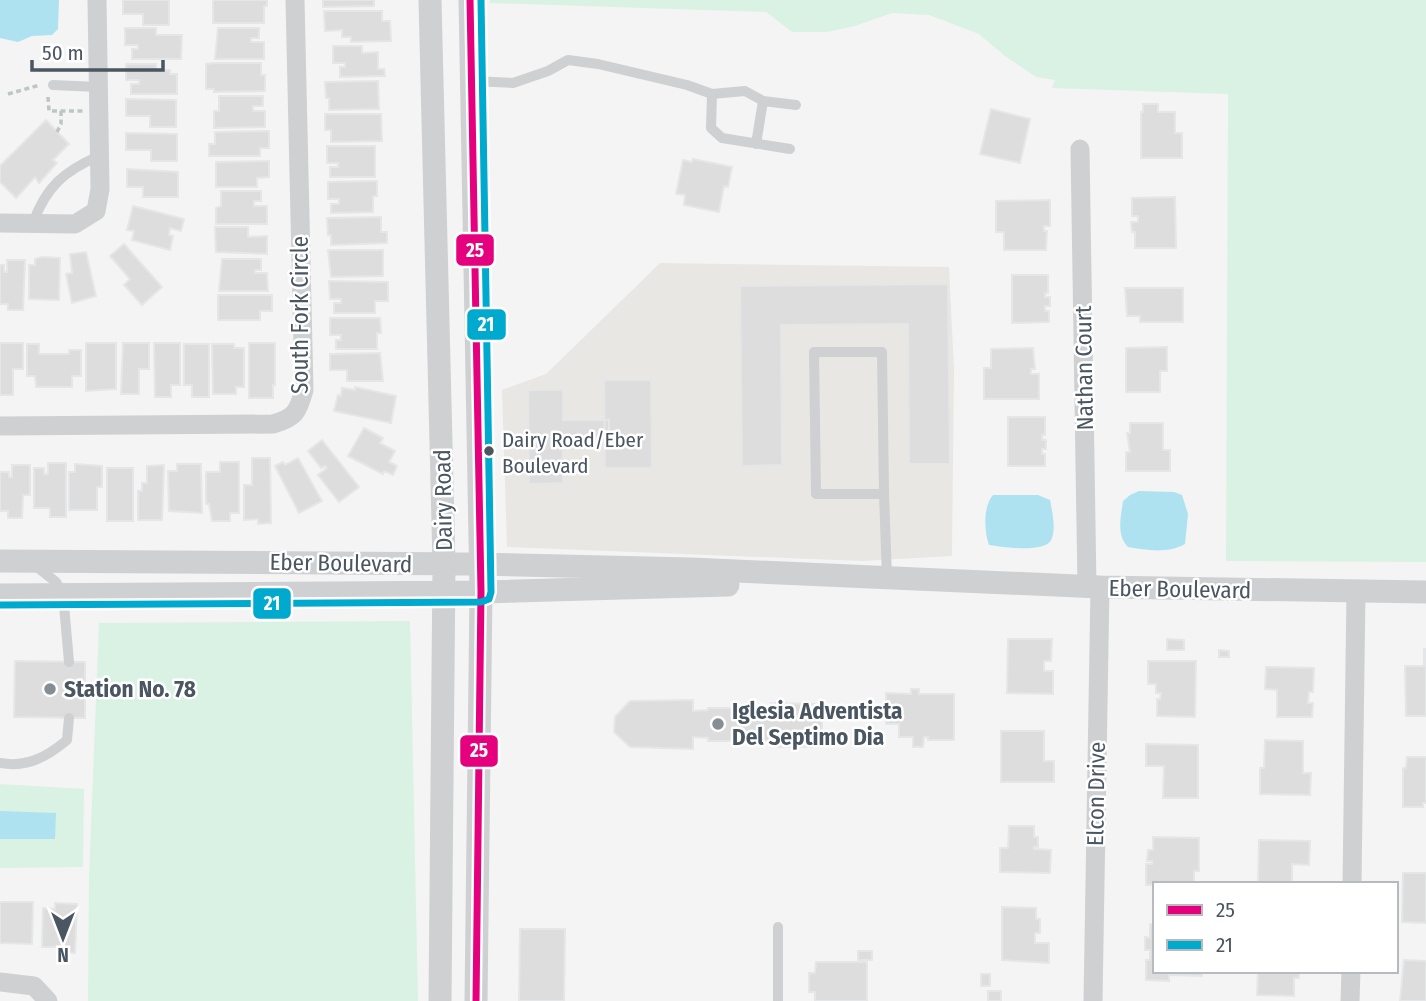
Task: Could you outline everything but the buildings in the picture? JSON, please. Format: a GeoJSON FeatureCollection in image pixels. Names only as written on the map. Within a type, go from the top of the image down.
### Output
{"type":"FeatureCollection","features":[{"type":"Feature","properties":{"kind":"street"},"geometry":{"type":"LineString","coordinates":[[0,223],[75,224],[96,211],[100,189],[100,156],[91,86],[97,0]]}},
{"type":"Feature","properties":{"kind":"street","name":"South Fork Circle"},"geometry":{"type":"LineString","coordinates":[[0,426],[273,424],[287,420],[299,409],[304,390],[295,0]]}},
{"type":"Feature","properties":{"kind":"street","name":"Dairy Road"},"geometry":{"type":"LineString","coordinates":[[430,0],[444,564],[440,1001]]}},
{"type":"Feature","properties":{"kind":"street","name":"Dairy Road"},"geometry":{"type":"LineString","coordinates":[[470,0],[481,592],[476,1001]]}},
{"type":"Feature","properties":{"kind":"street","name":"Nathan Court"},"geometry":{"type":"LineString","coordinates":[[1080,149],[1093,587]]}},
{"type":"Feature","properties":{"kind":"street","name":"Eber Boulevard"},"geometry":{"type":"LineString","coordinates":[[0,561],[479,564],[691,569],[1093,587],[1426,592]]}},
{"type":"Feature","properties":{"kind":"street","name":"Eber Boulevard"},"geometry":{"type":"LineString","coordinates":[[0,595],[481,592],[934,581]]}},
{"type":"Feature","properties":{"kind":"street","name":"Elcon Drive"},"geometry":{"type":"LineString","coordinates":[[1093,587],[1093,1001]]}},
{"type":"Feature","properties":{"kind":"street"},"geometry":{"type":"LineString","coordinates":[[1352,882],[1356,591]]}},
{"type":"Feature","properties":{"kind":"street"},"geometry":{"type":"LineString","coordinates":[[1350,973],[1350,1001]]}},
{"type":"Feature","properties":{"kind":"street"},"geometry":{"type":"LineString","coordinates":[[0,982],[34,986],[48,1001]]}},
{"type":"Feature","properties":{"kind":"lane"},"geometry":{"type":"LineString","coordinates":[[472,81],[513,83],[548,71],[568,60],[598,64],[687,85],[712,94],[745,90],[763,101],[796,105]]}},
{"type":"Feature","properties":{"kind":"lane"},"geometry":{"type":"LineString","coordinates":[[53,85],[91,86]]}},
{"type":"Feature","properties":{"kind":"lane"},"geometry":{"type":"LineString","coordinates":[[712,94],[711,128],[722,138],[790,149]]}},
{"type":"Feature","properties":{"kind":"lane"},"geometry":{"type":"LineString","coordinates":[[756,144],[763,101]]}},
{"type":"Feature","properties":{"kind":"lane"},"geometry":{"type":"LineString","coordinates":[[33,223],[41,201],[53,186],[78,165],[100,156]]}},
{"type":"Feature","properties":{"kind":"lane"},"geometry":{"type":"LineString","coordinates":[[884,494],[816,494],[814,352],[882,352],[887,579]]}},
{"type":"Feature","properties":{"kind":"lane"},"geometry":{"type":"LineString","coordinates":[[27,561],[56,582],[63,594],[69,662]]}},
{"type":"Feature","properties":{"kind":"lane"},"geometry":{"type":"LineString","coordinates":[[0,762],[15,766],[37,760],[55,750],[67,740],[69,718]]}},
{"type":"Feature","properties":{"kind":"lane"},"geometry":{"type":"LineString","coordinates":[[778,927],[778,1001]]}},
{"type":"Feature","properties":{"kind":"path"},"geometry":{"type":"LineString","coordinates":[[83,111],[91,86]]}},
{"type":"Feature","properties":{"kind":"path"},"geometry":{"type":"LineString","coordinates":[[57,132],[61,124],[61,111]]}},
{"type":"Feature","properties":{"kind":"shaded area"},"geometry":{"type":"Polygon","coordinates":[[[660,263],[949,267],[954,370],[952,556],[862,561],[507,547],[502,390],[546,374],[660,263]]]}},
{"type":"Feature","properties":{"kind":"green space"},"geometry":{"type":"Polygon","coordinates":[[[490,0],[1426,0],[1426,562],[1226,561],[1228,94],[1052,88],[1055,80],[1036,77],[979,34],[929,15],[892,13],[827,32],[792,32],[766,12],[490,3],[490,0]]]}},
{"type":"Feature","properties":{"kind":"green space"},"geometry":{"type":"Polygon","coordinates":[[[410,621],[418,1001],[88,1001],[89,878],[99,623],[410,621]]]}},
{"type":"Feature","properties":{"kind":"green space"},"geometry":{"type":"Polygon","coordinates":[[[0,784],[84,789],[83,867],[0,868],[0,784]]]}},
{"type":"Feature","properties":{"kind":"water"},"geometry":{"type":"Polygon","coordinates":[[[0,0],[59,0],[58,29],[52,35],[32,36],[18,42],[0,38],[0,0]]]}},
{"type":"Feature","properties":{"kind":"water"},"geometry":{"type":"Polygon","coordinates":[[[1139,491],[1174,492],[1182,495],[1188,514],[1185,544],[1164,550],[1128,547],[1121,531],[1123,501],[1139,491]]]}},
{"type":"Feature","properties":{"kind":"water"},"geometry":{"type":"Polygon","coordinates":[[[993,495],[1038,495],[1050,500],[1054,529],[1049,543],[1034,548],[989,545],[985,519],[987,505],[993,495]]]}},
{"type":"Feature","properties":{"kind":"water"},"geometry":{"type":"Polygon","coordinates":[[[0,811],[56,813],[55,839],[0,839],[0,811]]]}},
{"type":"Feature","properties":{"kind":"transit line","name":"25"},"geometry":{"type":"LineString","coordinates":[[470,0],[481,592],[476,1001]]}},
{"type":"Feature","properties":{"kind":"transit line","name":"21"},"geometry":{"type":"LineString","coordinates":[[0,605],[481,602],[489,599],[481,0]]}},
{"type":"Feature","properties":{"kind":"place","name":"Dairy Road/Eber Boulevard"},"geometry":{"type":"Point","coordinates":[489,451]}},
{"type":"Feature","properties":{"kind":"place","name":"Station No. 78"},"geometry":{"type":"Point","coordinates":[50,689]}},
{"type":"Feature","properties":{"kind":"place","name":"Iglesia Adventista Del Septimo Dia"},"geometry":{"type":"Point","coordinates":[718,724]}}]}
